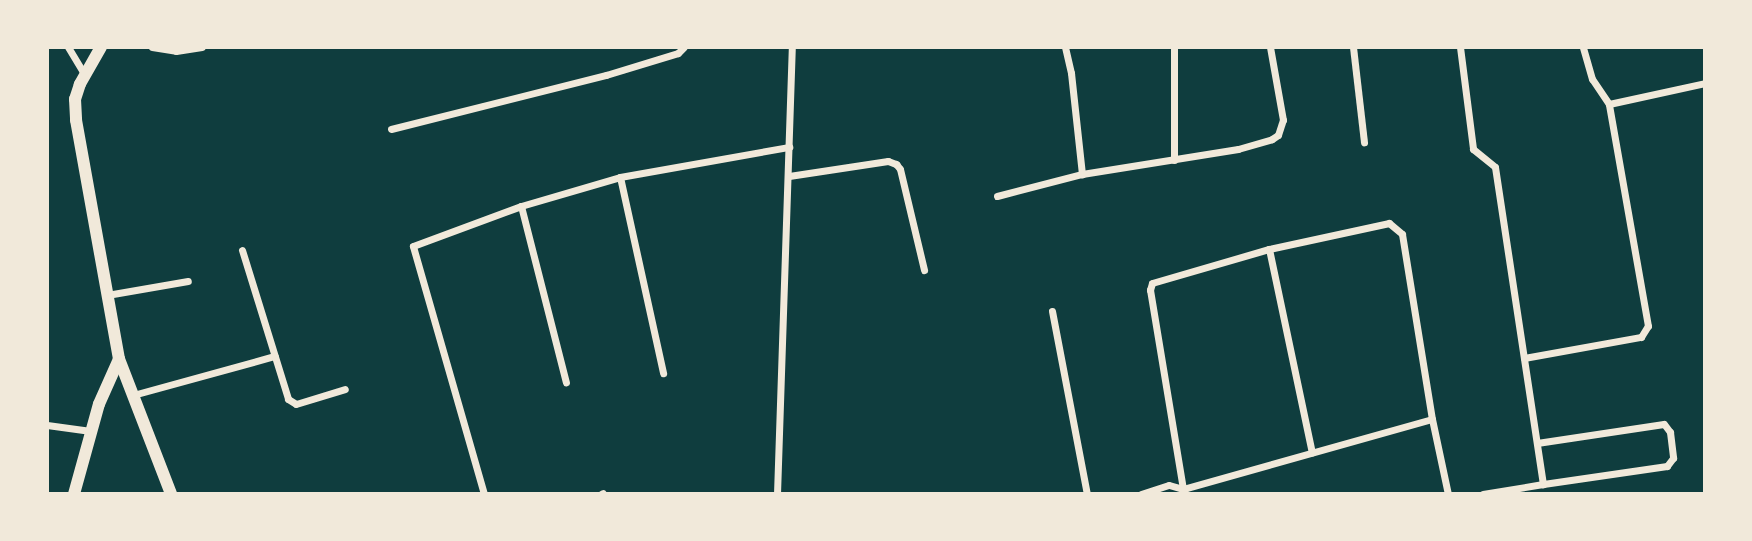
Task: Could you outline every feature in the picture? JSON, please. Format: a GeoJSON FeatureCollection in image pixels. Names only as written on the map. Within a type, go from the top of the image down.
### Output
{"type":"FeatureCollection","features":[{"type":"Feature","properties":{"kind":"street"},"geometry":{"type":"LineString","coordinates":[[68,47],[85,75]]}},
{"type":"Feature","properties":{"kind":"street"},"geometry":{"type":"LineString","coordinates":[[101,47],[75,99],[76,120],[119,359],[171,494]]}},
{"type":"Feature","properties":{"kind":"street"},"geometry":{"type":"LineString","coordinates":[[152,47],[176,51],[202,47]]}},
{"type":"Feature","properties":{"kind":"street"},"geometry":{"type":"LineString","coordinates":[[391,129],[607,75],[678,53],[684,47]]}},
{"type":"Feature","properties":{"kind":"street"},"geometry":{"type":"LineString","coordinates":[[778,494],[792,47]]}},
{"type":"Feature","properties":{"kind":"street"},"geometry":{"type":"LineString","coordinates":[[1065,47],[1071,73],[1082,174]]}},
{"type":"Feature","properties":{"kind":"street"},"geometry":{"type":"LineString","coordinates":[[1174,47],[1174,160]]}},
{"type":"Feature","properties":{"kind":"street"},"geometry":{"type":"LineString","coordinates":[[997,196],[1082,174],[1238,149],[1278,135],[1283,120],[1270,47]]}},
{"type":"Feature","properties":{"kind":"street"},"geometry":{"type":"LineString","coordinates":[[1353,47],[1364,142]]}},
{"type":"Feature","properties":{"kind":"street"},"geometry":{"type":"LineString","coordinates":[[1460,47],[1473,149],[1495,167],[1543,484]]}},
{"type":"Feature","properties":{"kind":"street"},"geometry":{"type":"LineString","coordinates":[[1524,358],[1641,337],[1647,332],[1609,104],[1592,79],[1583,47]]}},
{"type":"Feature","properties":{"kind":"street"},"geometry":{"type":"LineString","coordinates":[[1609,104],[1705,83]]}},
{"type":"Feature","properties":{"kind":"street"},"geometry":{"type":"LineString","coordinates":[[484,494],[413,246],[521,206],[620,177],[789,147]]}},
{"type":"Feature","properties":{"kind":"street"},"geometry":{"type":"LineString","coordinates":[[789,176],[888,161],[896,163],[900,169],[924,270]]}},
{"type":"Feature","properties":{"kind":"street"},"geometry":{"type":"LineString","coordinates":[[620,177],[663,373]]}},
{"type":"Feature","properties":{"kind":"street"},"geometry":{"type":"LineString","coordinates":[[521,206],[566,382]]}},
{"type":"Feature","properties":{"kind":"street"},"geometry":{"type":"LineString","coordinates":[[1184,491],[1150,290],[1152,283],[1269,249],[1389,223],[1396,226],[1402,234],[1432,419],[1448,494]]}},
{"type":"Feature","properties":{"kind":"street"},"geometry":{"type":"LineString","coordinates":[[1269,249],[1312,453]]}},
{"type":"Feature","properties":{"kind":"street"},"geometry":{"type":"LineString","coordinates":[[243,250],[292,402],[345,389]]}},
{"type":"Feature","properties":{"kind":"street"},"geometry":{"type":"LineString","coordinates":[[107,295],[188,281]]}},
{"type":"Feature","properties":{"kind":"street"},"geometry":{"type":"LineString","coordinates":[[1052,311],[1087,494]]}},
{"type":"Feature","properties":{"kind":"street"},"geometry":{"type":"LineString","coordinates":[[132,395],[275,356]]}},
{"type":"Feature","properties":{"kind":"street"},"geometry":{"type":"LineString","coordinates":[[74,494],[99,404],[119,359]]}},
{"type":"Feature","properties":{"kind":"street"},"geometry":{"type":"LineString","coordinates":[[1141,494],[1169,485],[1184,491],[1432,419]]}},
{"type":"Feature","properties":{"kind":"street"},"geometry":{"type":"LineString","coordinates":[[1483,494],[1667,466],[1673,458],[1670,432],[1664,424],[1537,443]]}},
{"type":"Feature","properties":{"kind":"street"},"geometry":{"type":"LineString","coordinates":[[47,425],[91,431]]}}]}
